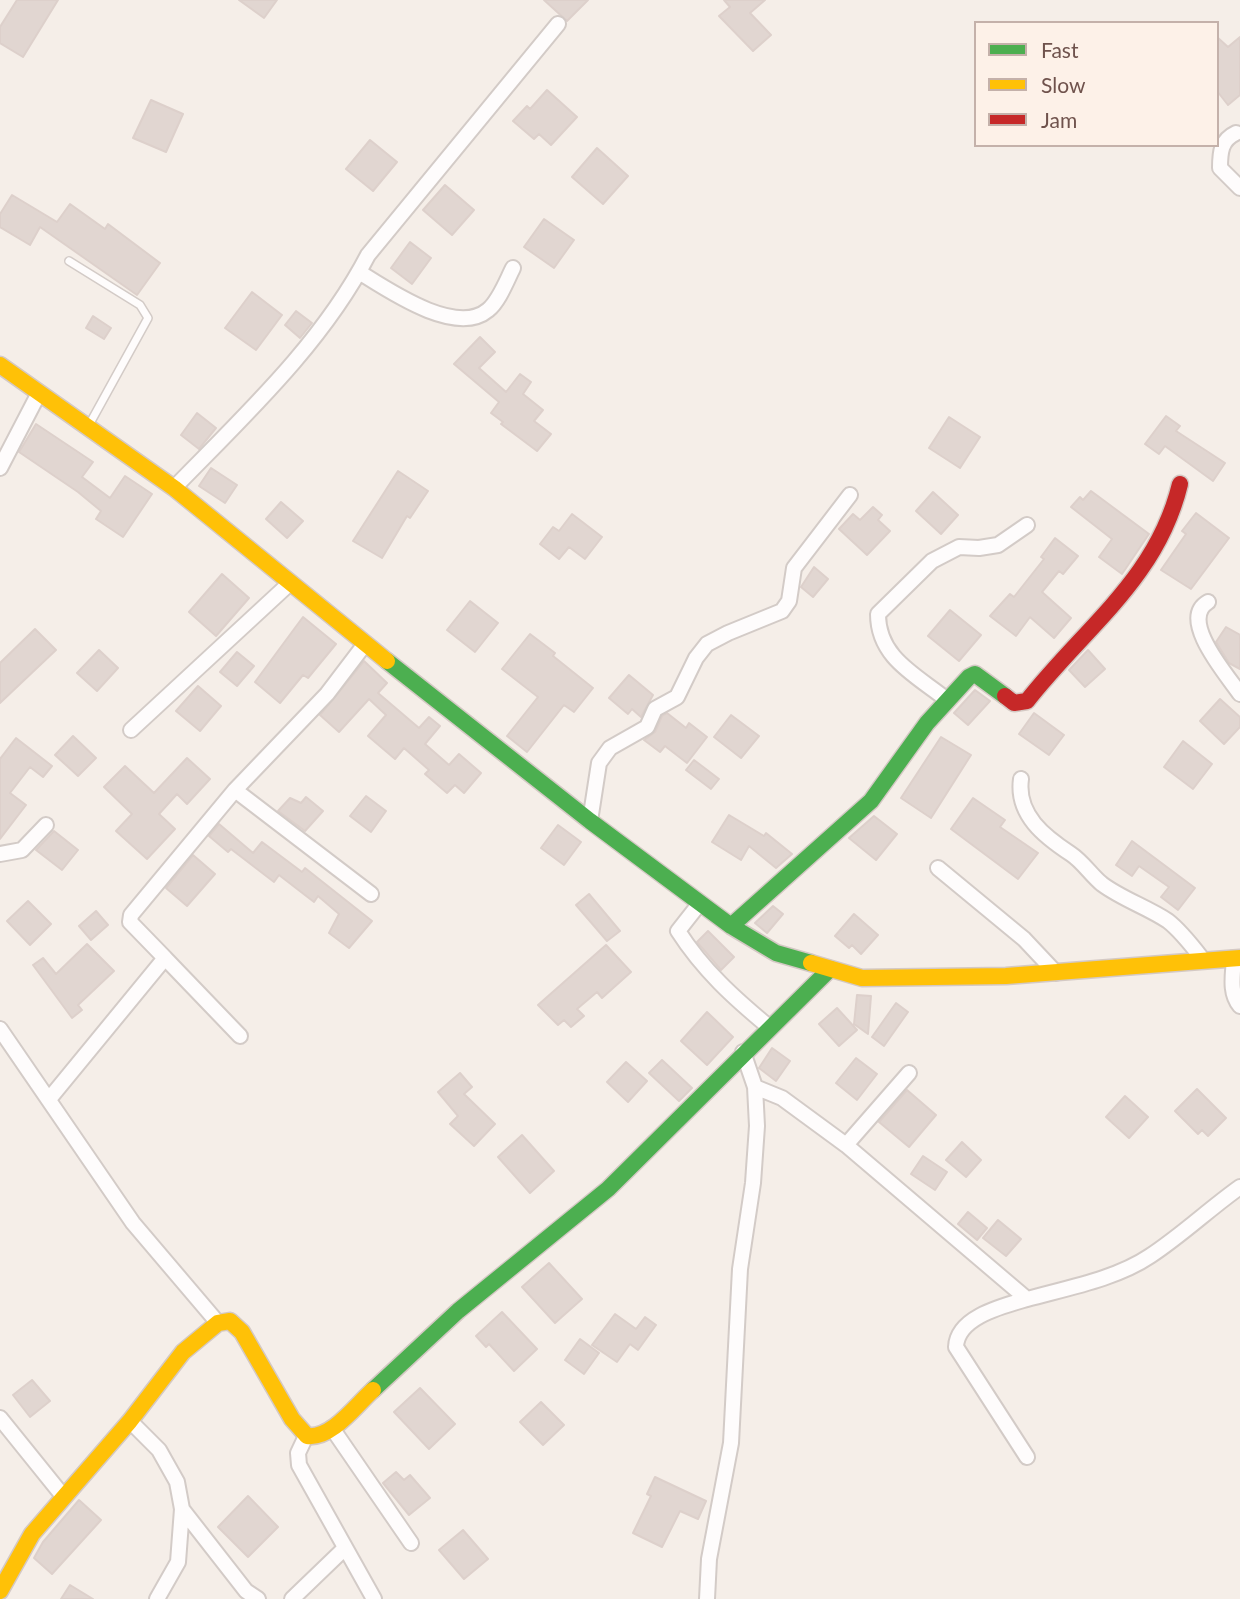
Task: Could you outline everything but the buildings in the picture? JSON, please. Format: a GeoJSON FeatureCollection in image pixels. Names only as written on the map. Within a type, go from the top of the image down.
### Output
{"type":"FeatureCollection","features":[{"type":"Feature","properties":{"kind":"street"},"geometry":{"type":"LineString","coordinates":[[174,488],[259,400],[334,308],[368,255],[420,189],[558,24]]}},
{"type":"Feature","properties":{"kind":"street"},"geometry":{"type":"LineString","coordinates":[[1236,133],[1228,136],[1220,150],[1220,168],[1240,188]]}},
{"type":"Feature","properties":{"kind":"street"},"geometry":{"type":"LineString","coordinates":[[359,272],[419,306],[463,320],[475,318],[488,310],[513,268]]}},
{"type":"Feature","properties":{"kind":"street"},"geometry":{"type":"LineString","coordinates":[[0,365],[174,488],[365,645],[590,821],[731,926],[776,953],[862,978],[1056,973],[1237,958],[1232,988],[1240,1006]]}},
{"type":"Feature","properties":{"kind":"street"},"geometry":{"type":"LineString","coordinates":[[0,468],[40,393]]}},
{"type":"Feature","properties":{"kind":"street"},"geometry":{"type":"LineString","coordinates":[[731,926],[872,801],[947,700],[975,674],[1014,703],[1027,701],[1047,672],[1130,586],[1155,553],[1170,527],[1180,484]]}},
{"type":"Feature","properties":{"kind":"street"},"geometry":{"type":"LineString","coordinates":[[590,821],[599,763],[610,748],[647,727],[655,709],[677,698],[696,658],[708,645],[728,632],[782,611],[791,593],[794,568],[850,495]]}},
{"type":"Feature","properties":{"kind":"street"},"geometry":{"type":"LineString","coordinates":[[947,700],[888,653],[878,634],[878,614],[932,561],[959,547],[998,545],[1027,525]]}},
{"type":"Feature","properties":{"kind":"street"},"geometry":{"type":"LineString","coordinates":[[131,730],[290,583]]}},
{"type":"Feature","properties":{"kind":"street"},"geometry":{"type":"LineString","coordinates":[[1208,602],[1199,612],[1197,624],[1211,651],[1240,694]]}},
{"type":"Feature","properties":{"kind":"street"},"geometry":{"type":"LineString","coordinates":[[240,1036],[130,922],[131,915],[235,790],[327,694],[365,645]]}},
{"type":"Feature","properties":{"kind":"street"},"geometry":{"type":"LineString","coordinates":[[1021,779],[1019,790],[1025,811],[1057,846],[1072,855],[1102,884],[1166,920],[1180,932],[1204,961]]}},
{"type":"Feature","properties":{"kind":"street"},"geometry":{"type":"LineString","coordinates":[[235,790],[371,894]]}},
{"type":"Feature","properties":{"kind":"street"},"geometry":{"type":"LineString","coordinates":[[0,854],[22,850],[46,825]]}},
{"type":"Feature","properties":{"kind":"street"},"geometry":{"type":"LineString","coordinates":[[939,868],[1024,939],[1056,973]]}},
{"type":"Feature","properties":{"kind":"street"},"geometry":{"type":"LineString","coordinates":[[700,903],[678,931],[696,958],[723,988],[769,1027]]}},
{"type":"Feature","properties":{"kind":"street"},"geometry":{"type":"LineString","coordinates":[[50,1098],[164,958]]}},
{"type":"Feature","properties":{"kind":"street"},"geometry":{"type":"LineString","coordinates":[[3,1592],[32,1534],[130,1421],[183,1352],[218,1324],[230,1321],[243,1329],[266,1366],[296,1429],[306,1436],[317,1436],[332,1428],[458,1311],[608,1189],[743,1052],[830,969]]}},
{"type":"Feature","properties":{"kind":"street"},"geometry":{"type":"LineString","coordinates":[[0,1029],[20,1062],[50,1098],[133,1223],[218,1324]]}},
{"type":"Feature","properties":{"kind":"street"},"geometry":{"type":"LineString","coordinates":[[707,1599],[709,1559],[731,1443],[740,1269],[755,1160],[755,1087],[743,1052]]}},
{"type":"Feature","properties":{"kind":"street"},"geometry":{"type":"LineString","coordinates":[[846,1145],[909,1073]]}},
{"type":"Feature","properties":{"kind":"street"},"geometry":{"type":"LineString","coordinates":[[755,1087],[782,1098],[846,1145],[1027,1299]]}},
{"type":"Feature","properties":{"kind":"street"},"geometry":{"type":"LineString","coordinates":[[1027,1457],[956,1347],[956,1336],[963,1327],[1002,1307],[1119,1271],[1150,1256],[1186,1232],[1240,1187]]}},
{"type":"Feature","properties":{"kind":"street"},"geometry":{"type":"LineString","coordinates":[[0,1418],[64,1496]]}},
{"type":"Feature","properties":{"kind":"street"},"geometry":{"type":"LineString","coordinates":[[130,1421],[159,1450],[177,1482],[182,1509],[178,1562],[158,1599]]}},
{"type":"Feature","properties":{"kind":"street"},"geometry":{"type":"LineString","coordinates":[[332,1428],[411,1543]]}},
{"type":"Feature","properties":{"kind":"street"},"geometry":{"type":"LineString","coordinates":[[306,1436],[298,1453],[299,1465],[374,1599]]}},
{"type":"Feature","properties":{"kind":"street"},"geometry":{"type":"LineString","coordinates":[[182,1509],[246,1591],[258,1599]]}},
{"type":"Feature","properties":{"kind":"street"},"geometry":{"type":"LineString","coordinates":[[292,1599],[345,1548]]}},
{"type":"Feature","properties":{"kind":"lane"},"geometry":{"type":"LineString","coordinates":[[69,261],[140,305],[148,318],[89,426]]}},
{"type":"Feature","properties":{"kind":"traffic: fast"},"geometry":{"type":"LineString","coordinates":[[387,661],[590,821],[731,926],[776,953],[811,963]]}},
{"type":"Feature","properties":{"kind":"traffic: fast"},"geometry":{"type":"LineString","coordinates":[[731,926],[871,801],[927,723],[969,677],[975,674],[1005,696]]}},
{"type":"Feature","properties":{"kind":"traffic: fast"},"geometry":{"type":"LineString","coordinates":[[373,1390],[458,1311],[608,1189],[830,969]]}},
{"type":"Feature","properties":{"kind":"traffic: slow"},"geometry":{"type":"LineString","coordinates":[[0,365],[174,488],[387,661]]}},
{"type":"Feature","properties":{"kind":"traffic: slow"},"geometry":{"type":"LineString","coordinates":[[811,963],[862,978],[1006,976],[1240,958]]}},
{"type":"Feature","properties":{"kind":"traffic: slow"},"geometry":{"type":"LineString","coordinates":[[0,1591],[32,1534],[130,1421],[183,1352],[218,1323],[230,1321],[242,1332],[292,1419],[307,1436],[316,1436],[334,1427],[373,1390]]}},
{"type":"Feature","properties":{"kind":"traffic: jam"},"geometry":{"type":"LineString","coordinates":[[1005,696],[1014,703],[1027,701],[1117,600],[1155,548],[1169,518],[1180,484]]}}]}
